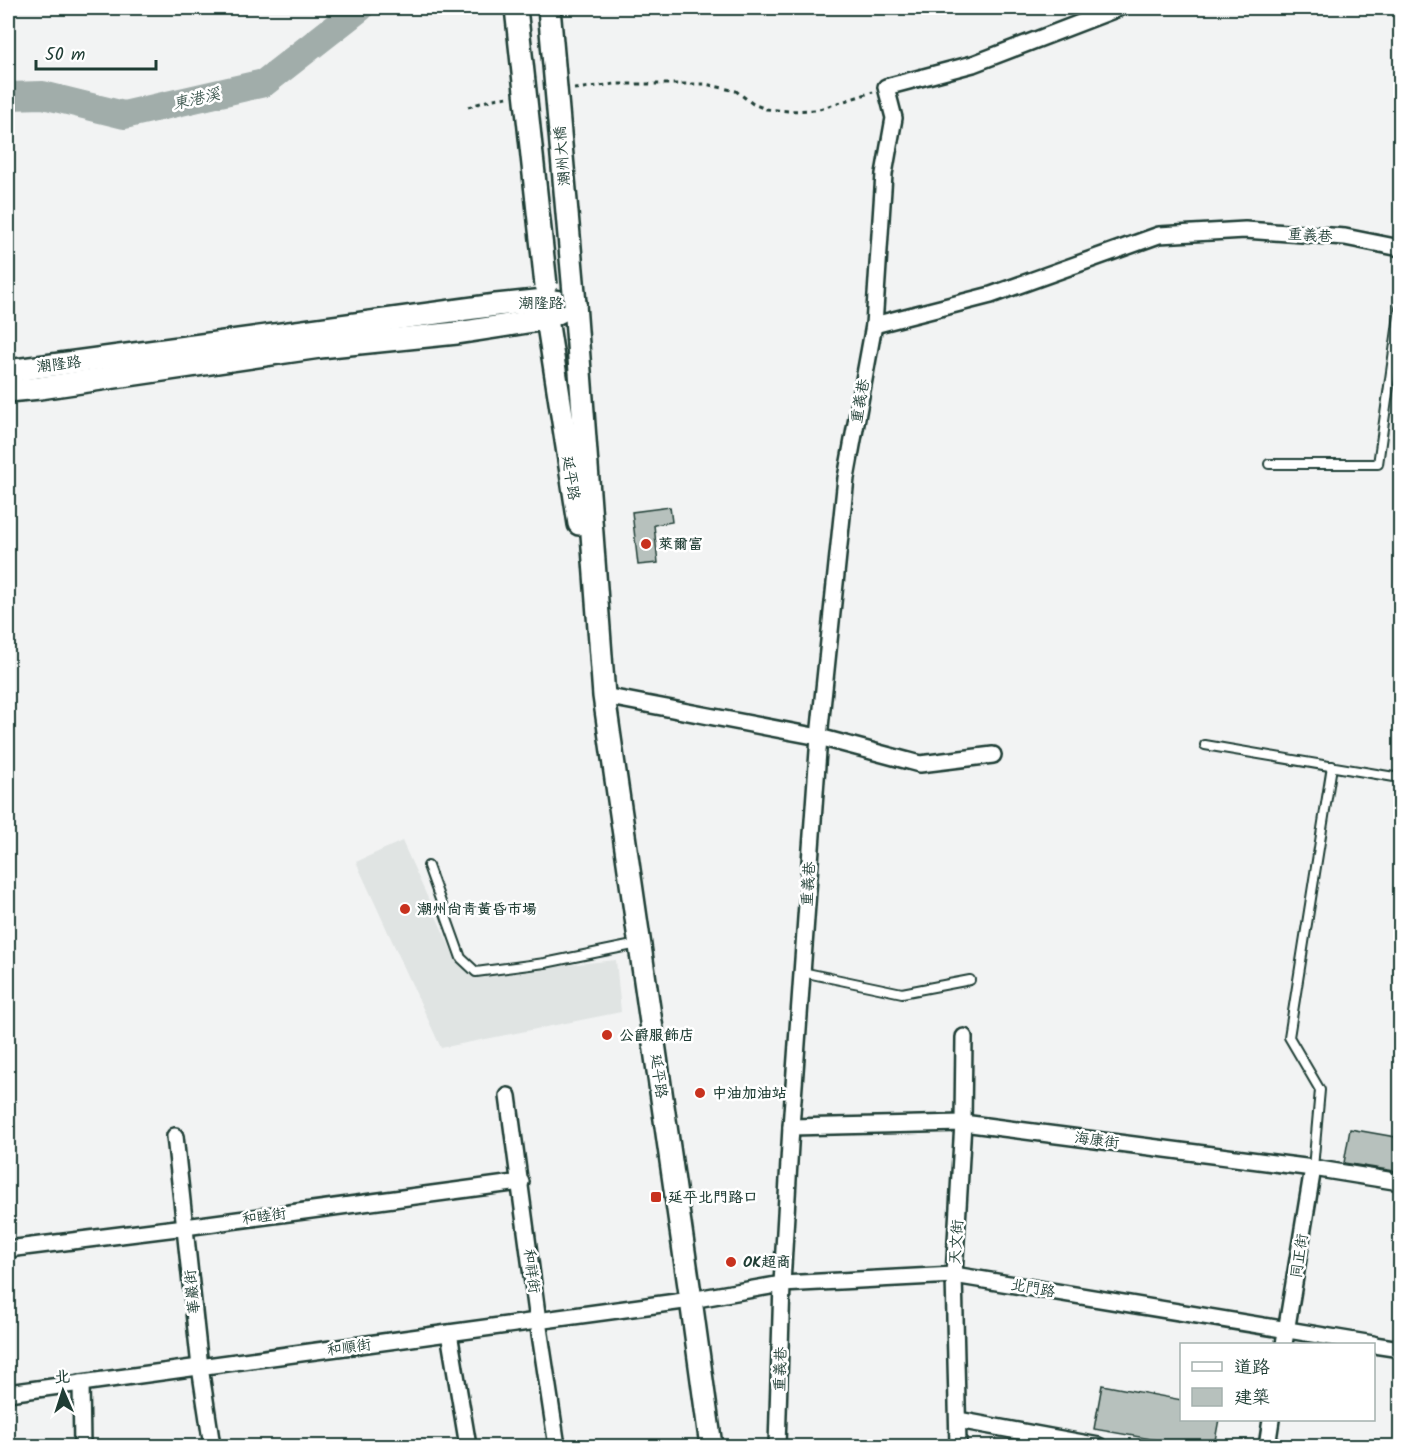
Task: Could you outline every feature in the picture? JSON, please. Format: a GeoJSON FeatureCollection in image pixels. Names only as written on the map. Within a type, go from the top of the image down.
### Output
{"type":"FeatureCollection","features":[{"type":"Feature","properties":{"kind":"street","name":"潮州大橋"},"geometry":{"type":"LineString","coordinates":[[516,8],[545,301]]}},
{"type":"Feature","properties":{"kind":"street","name":"潮州大橋"},"geometry":{"type":"LineString","coordinates":[[549,8],[575,304]]}},
{"type":"Feature","properties":{"kind":"street"},"geometry":{"type":"LineString","coordinates":[[886,87],[973,64],[1119,8]]}},
{"type":"Feature","properties":{"kind":"street","name":"重義巷"},"geometry":{"type":"LineString","coordinates":[[777,1446],[782,1284],[791,1127],[819,736],[846,478],[874,325],[884,174],[894,118],[886,87]]}},
{"type":"Feature","properties":{"kind":"street","name":"重義巷"},"geometry":{"type":"LineString","coordinates":[[874,325],[991,295],[1159,235],[1245,230],[1345,237],[1401,248]]}},
{"type":"Feature","properties":{"kind":"street","name":"潮隆路"},"geometry":{"type":"LineString","coordinates":[[8,391],[320,347],[457,333],[545,301]]}},
{"type":"Feature","properties":{"kind":"street","name":"潮隆路"},"geometry":{"type":"LineString","coordinates":[[8,371],[496,305],[545,301],[575,304]]}},
{"type":"Feature","properties":{"kind":"street","name":"延平路"},"geometry":{"type":"LineString","coordinates":[[545,301],[602,671]]}},
{"type":"Feature","properties":{"kind":"street","name":"延平路"},"geometry":{"type":"LineString","coordinates":[[575,304],[604,696],[692,1300],[711,1446]]}},
{"type":"Feature","properties":{"kind":"street"},"geometry":{"type":"LineString","coordinates":[[604,696],[819,736],[920,764],[993,754]]}},
{"type":"Feature","properties":{"kind":"street","name":"天文街"},"geometry":{"type":"LineString","coordinates":[[958,1446],[954,1275],[963,1123],[964,1037]]}},
{"type":"Feature","properties":{"kind":"street","name":"和祥街"},"geometry":{"type":"LineString","coordinates":[[508,1096],[557,1446]]}},
{"type":"Feature","properties":{"kind":"street","name":"海康街"},"geometry":{"type":"LineString","coordinates":[[791,1127],[963,1123],[1313,1168],[1401,1182]]}},
{"type":"Feature","properties":{"kind":"street","name":"華巖街"},"geometry":{"type":"LineString","coordinates":[[175,1136],[200,1367],[212,1446]]}},
{"type":"Feature","properties":{"kind":"street","name":"同正街"},"geometry":{"type":"LineString","coordinates":[[1285,1337],[1313,1168]]}},
{"type":"Feature","properties":{"kind":"street","name":"和睦街"},"geometry":{"type":"LineString","coordinates":[[8,1249],[521,1182]]}},
{"type":"Feature","properties":{"kind":"street","name":"北門路"},"geometry":{"type":"LineString","coordinates":[[692,1300],[782,1284],[954,1275],[1285,1337],[1351,1343]]}},
{"type":"Feature","properties":{"kind":"street","name":"和順街"},"geometry":{"type":"LineString","coordinates":[[8,1393],[692,1300]]}},
{"type":"Feature","properties":{"kind":"street"},"geometry":{"type":"LineString","coordinates":[[449,1334],[468,1446]]}},
{"type":"Feature","properties":{"kind":"street","name":"北門路"},"geometry":{"type":"LineString","coordinates":[[1375,1345],[1401,1349]]}},
{"type":"Feature","properties":{"kind":"street"},"geometry":{"type":"LineString","coordinates":[[81,1383],[82,1446]]}},
{"type":"Feature","properties":{"kind":"street"},"geometry":{"type":"LineString","coordinates":[[958,1420],[1099,1446]]}},
{"type":"Feature","properties":{"kind":"street"},"geometry":{"type":"LineString","coordinates":[[1267,1446],[1271,1421]]}},
{"type":"Feature","properties":{"kind":"lane"},"geometry":{"type":"LineString","coordinates":[[1269,464],[1378,464],[1401,308]]}},
{"type":"Feature","properties":{"kind":"lane"},"geometry":{"type":"LineString","coordinates":[[1205,745],[1401,778]]}},
{"type":"Feature","properties":{"kind":"lane"},"geometry":{"type":"LineString","coordinates":[[1313,1168],[1320,1090],[1289,1037],[1332,766]]}},
{"type":"Feature","properties":{"kind":"lane"},"geometry":{"type":"LineString","coordinates":[[428,866],[461,958],[476,972],[545,963],[640,944]]}},
{"type":"Feature","properties":{"kind":"lane"},"geometry":{"type":"LineString","coordinates":[[802,972],[902,993],[970,980]]}},
{"type":"Feature","properties":{"kind":"path"},"geometry":{"type":"LineString","coordinates":[[566,90],[615,84],[705,84],[736,91],[760,107],[788,111],[816,110],[886,87]]}},
{"type":"Feature","properties":{"kind":"path"},"geometry":{"type":"LineString","coordinates":[[468,107],[493,99],[514,97]]}},
{"type":"Feature","properties":{"kind":"shaded area","name":"潮州尚青黃昏市場"},"geometry":{"type":"Polygon","coordinates":[[[402,841],[454,956],[470,975],[616,960],[621,1012],[441,1048],[356,862],[402,841]]]}},
{"type":"Feature","properties":{"kind":"building","name":"萊爾富"},"geometry":{"type":"Polygon","coordinates":[[[670,507],[672,522],[654,525],[658,563],[638,565],[632,512],[670,507]]]}},
{"type":"Feature","properties":{"kind":"building"},"geometry":{"type":"Polygon","coordinates":[[[1350,1129],[1401,1138],[1401,1172],[1344,1163],[1350,1129]]]}},
{"type":"Feature","properties":{"kind":"building"},"geometry":{"type":"Polygon","coordinates":[[[1102,1385],[1180,1400],[1180,1421],[1219,1421],[1214,1446],[1191,1446],[1094,1429],[1102,1385]]]}},
{"type":"Feature","properties":{"kind":"waterway","name":"東港溪"},"geometry":{"type":"LineString","coordinates":[[8,96],[43,95],[124,115],[264,83],[360,8]]}},
{"type":"Feature","properties":{"kind":"place","name":"萊爾富"},"geometry":{"type":"Point","coordinates":[646,544]}},
{"type":"Feature","properties":{"kind":"place","name":"潮州尚青黃昏市場"},"geometry":{"type":"Point","coordinates":[405,909]}},
{"type":"Feature","properties":{"kind":"place","name":"公爵服飾店"},"geometry":{"type":"Point","coordinates":[607,1035]}},
{"type":"Feature","properties":{"kind":"place","name":"中油加油站"},"geometry":{"type":"Point","coordinates":[700,1093]}},
{"type":"Feature","properties":{"kind":"place","name":"延平北門路口"},"geometry":{"type":"Point","coordinates":[656,1197]}},
{"type":"Feature","properties":{"kind":"place","name":"OK超商"},"geometry":{"type":"Point","coordinates":[731,1262]}}]}
